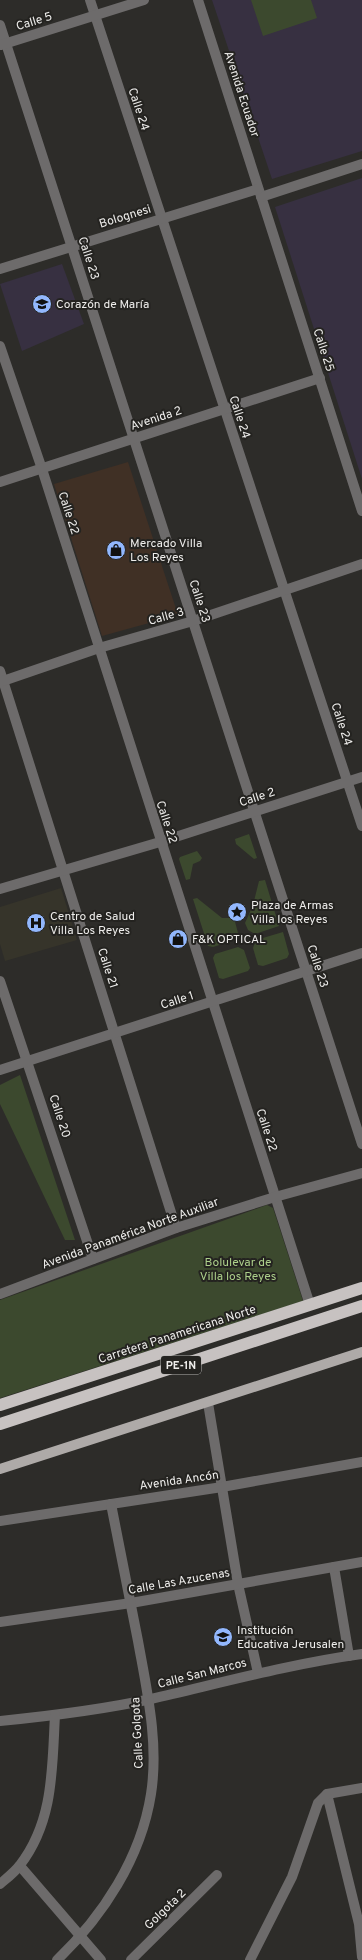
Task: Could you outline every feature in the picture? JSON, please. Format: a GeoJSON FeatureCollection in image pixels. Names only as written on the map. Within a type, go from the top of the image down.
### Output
{"type":"FeatureCollection","features":[{"type":"Feature","properties":{"kind":"highway","name":"Carretera Panamericana Norte"},"geometry":{"type":"LineString","coordinates":[[0,1405],[362,1288]]}},
{"type":"Feature","properties":{"kind":"highway","name":"PE-1N"},"geometry":{"type":"LineString","coordinates":[[0,1424],[362,1306]]}},
{"type":"Feature","properties":{"kind":"main road"},"geometry":{"type":"LineString","coordinates":[[0,1469],[362,1352]]}},
{"type":"Feature","properties":{"kind":"street","name":"Calle 24"},"geometry":{"type":"LineString","coordinates":[[90,0],[362,826]]}},
{"type":"Feature","properties":{"kind":"street","name":"Calle 5"},"geometry":{"type":"LineString","coordinates":[[3,44],[144,0]]}},
{"type":"Feature","properties":{"kind":"street","name":"Avenida Ecuador"},"geometry":{"type":"LineString","coordinates":[[198,0],[259,193]]}},
{"type":"Feature","properties":{"kind":"street","name":"Calle 23"},"geometry":{"type":"LineString","coordinates":[[0,25],[3,44],[72,247],[362,1144]]}},
{"type":"Feature","properties":{"kind":"street","name":"Bolognesi"},"geometry":{"type":"LineString","coordinates":[[0,269],[161,219],[362,164]]}},
{"type":"Feature","properties":{"kind":"street","name":"Calle 25"},"geometry":{"type":"LineString","coordinates":[[259,193],[362,511]]}},
{"type":"Feature","properties":{"kind":"street","name":"Calle 22"},"geometry":{"type":"LineString","coordinates":[[0,346],[4,370],[42,469],[160,842],[310,1305]]}},
{"type":"Feature","properties":{"kind":"street","name":"Avenida 2"},"geometry":{"type":"LineString","coordinates":[[0,482],[320,378]]}},
{"type":"Feature","properties":{"kind":"street","name":"Calle 3"},"geometry":{"type":"LineString","coordinates":[[2,682],[99,648],[193,622],[362,564]]}},
{"type":"Feature","properties":{"kind":"street","name":"Calle 21"},"geometry":{"type":"LineString","coordinates":[[0,671],[2,682],[176,1228]]}},
{"type":"Feature","properties":{"kind":"street","name":"Calle 2"},"geometry":{"type":"LineString","coordinates":[[160,842],[362,777]]}},
{"type":"Feature","properties":{"kind":"street"},"geometry":{"type":"LineString","coordinates":[[0,889],[160,842]]}},
{"type":"Feature","properties":{"kind":"street","name":"Calle 1"},"geometry":{"type":"LineString","coordinates":[[0,1070],[362,953]]}},
{"type":"Feature","properties":{"kind":"street","name":"Calle 20"},"geometry":{"type":"LineString","coordinates":[[0,981],[94,1259]]}},
{"type":"Feature","properties":{"kind":"street","name":"Avenida Panamérica Norte Auxiliar"},"geometry":{"type":"LineString","coordinates":[[0,1294],[176,1228],[275,1196],[362,1173]]}},
{"type":"Feature","properties":{"kind":"street"},"geometry":{"type":"LineString","coordinates":[[208,1403],[238,1584],[258,1673]]}},
{"type":"Feature","properties":{"kind":"street","name":"Avenida Ancón"},"geometry":{"type":"LineString","coordinates":[[0,1520],[222,1487],[362,1462]]}},
{"type":"Feature","properties":{"kind":"street","name":"Calle Golgota"},"geometry":{"type":"LineString","coordinates":[[57,1960],[81,1937],[121,1880],[143,1830],[151,1794],[154,1758],[149,1700],[111,1504]]}},
{"type":"Feature","properties":{"kind":"street","name":"Calle Las Azucenas"},"geometry":{"type":"LineString","coordinates":[[0,1622],[131,1603],[362,1562]]}},
{"type":"Feature","properties":{"kind":"street"},"geometry":{"type":"LineString","coordinates":[[334,1567],[348,1656]]}},
{"type":"Feature","properties":{"kind":"street","name":"Calle San Marcos"},"geometry":{"type":"LineString","coordinates":[[0,1721],[55,1715],[149,1700],[258,1673],[362,1654]]}},
{"type":"Feature","properties":{"kind":"street"},"geometry":{"type":"LineString","coordinates":[[0,1884],[20,1866],[37,1838],[47,1811],[51,1790],[55,1715]]}},
{"type":"Feature","properties":{"kind":"street"},"geometry":{"type":"LineString","coordinates":[[250,1960],[292,1877],[318,1803],[327,1794],[362,1788]]}},
{"type":"Feature","properties":{"kind":"street"},"geometry":{"type":"LineString","coordinates":[[327,1794],[360,1924],[362,1957]]}},
{"type":"Feature","properties":{"kind":"street"},"geometry":{"type":"LineString","coordinates":[[20,1866],[101,1960]]}},
{"type":"Feature","properties":{"kind":"street","name":"Golgota 2"},"geometry":{"type":"LineString","coordinates":[[131,1960],[217,1875]]}},
{"type":"Feature","properties":{"kind":"shaded area"},"geometry":{"type":"Polygon","coordinates":[[[212,0],[362,0],[362,151],[272,179],[212,0]]]}},
{"type":"Feature","properties":{"kind":"shaded area"},"geometry":{"type":"Polygon","coordinates":[[[362,178],[362,479],[275,207],[362,178]]]}},
{"type":"Feature","properties":{"kind":"shaded area","name":"Corazón de María"},"geometry":{"type":"Polygon","coordinates":[[[62,264],[84,324],[22,351],[0,284],[62,264]]]}},
{"type":"Feature","properties":{"kind":"shaded area","name":"Mercado Villa Los Reyes"},"geometry":{"type":"Polygon","coordinates":[[[128,462],[178,615],[102,636],[54,484],[128,462]]]}},
{"type":"Feature","properties":{"kind":"shaded area","name":"Centro de Salud Villa Los Reyes"},"geometry":{"type":"Polygon","coordinates":[[[61,888],[77,940],[5,961],[0,944],[0,907],[61,888]]]}},
{"type":"Feature","properties":{"kind":"green space"},"geometry":{"type":"Polygon","coordinates":[[[251,0],[311,0],[317,18],[263,36],[251,0]]]}},
{"type":"Feature","properties":{"kind":"green space"},"geometry":{"type":"Polygon","coordinates":[[[249,834],[257,858],[254,859],[236,844],[235,839],[249,834]]]}},
{"type":"Feature","properties":{"kind":"green space"},"geometry":{"type":"Polygon","coordinates":[[[197,851],[202,858],[200,861],[193,864],[190,879],[186,880],[179,859],[180,857],[197,851]]]}},
{"type":"Feature","properties":{"kind":"green space"},"geometry":{"type":"Polygon","coordinates":[[[265,880],[279,926],[255,934],[248,930],[245,923],[253,905],[259,881],[265,880]]]}},
{"type":"Feature","properties":{"kind":"green space"},"geometry":{"type":"Polygon","coordinates":[[[197,898],[222,918],[234,918],[238,933],[235,940],[213,947],[208,946],[193,899],[197,898]]]}},
{"type":"Feature","properties":{"kind":"green space"},"geometry":{"type":"Polygon","coordinates":[[[283,932],[289,954],[287,958],[263,966],[258,965],[253,948],[256,940],[283,932]]]}},
{"type":"Feature","properties":{"kind":"green space"},"geometry":{"type":"Polygon","coordinates":[[[238,947],[244,950],[250,968],[248,971],[223,979],[219,978],[213,958],[215,954],[238,947]]]}},
{"type":"Feature","properties":{"kind":"green space"},"geometry":{"type":"Polygon","coordinates":[[[20,1075],[75,1240],[65,1240],[0,1104],[0,1085],[20,1075]]]}},
{"type":"Feature","properties":{"kind":"green space","name":"Bolulevar de Villa los Reyes"},"geometry":{"type":"Polygon","coordinates":[[[267,1205],[273,1208],[303,1301],[0,1398],[0,1300],[267,1205]]]}},
{"type":"Feature","properties":{"kind":"place","name":"Corazón de María"},"geometry":{"type":"Point","coordinates":[42,304]}},
{"type":"Feature","properties":{"kind":"place","name":"Mercado Villa Los Reyes"},"geometry":{"type":"Point","coordinates":[116,550]}},
{"type":"Feature","properties":{"kind":"place","name":"Plaza de Armas Villa los Reyes"},"geometry":{"type":"Point","coordinates":[237,912]}},
{"type":"Feature","properties":{"kind":"place","name":"Centro de Salud Villa Los Reyes"},"geometry":{"type":"Point","coordinates":[36,923]}},
{"type":"Feature","properties":{"kind":"place","name":"F&K OPTICAL"},"geometry":{"type":"Point","coordinates":[178,939]}},
{"type":"Feature","properties":{"kind":"place","name":"Institución Educativa Jerusalen"},"geometry":{"type":"Point","coordinates":[223,1637]}}]}
